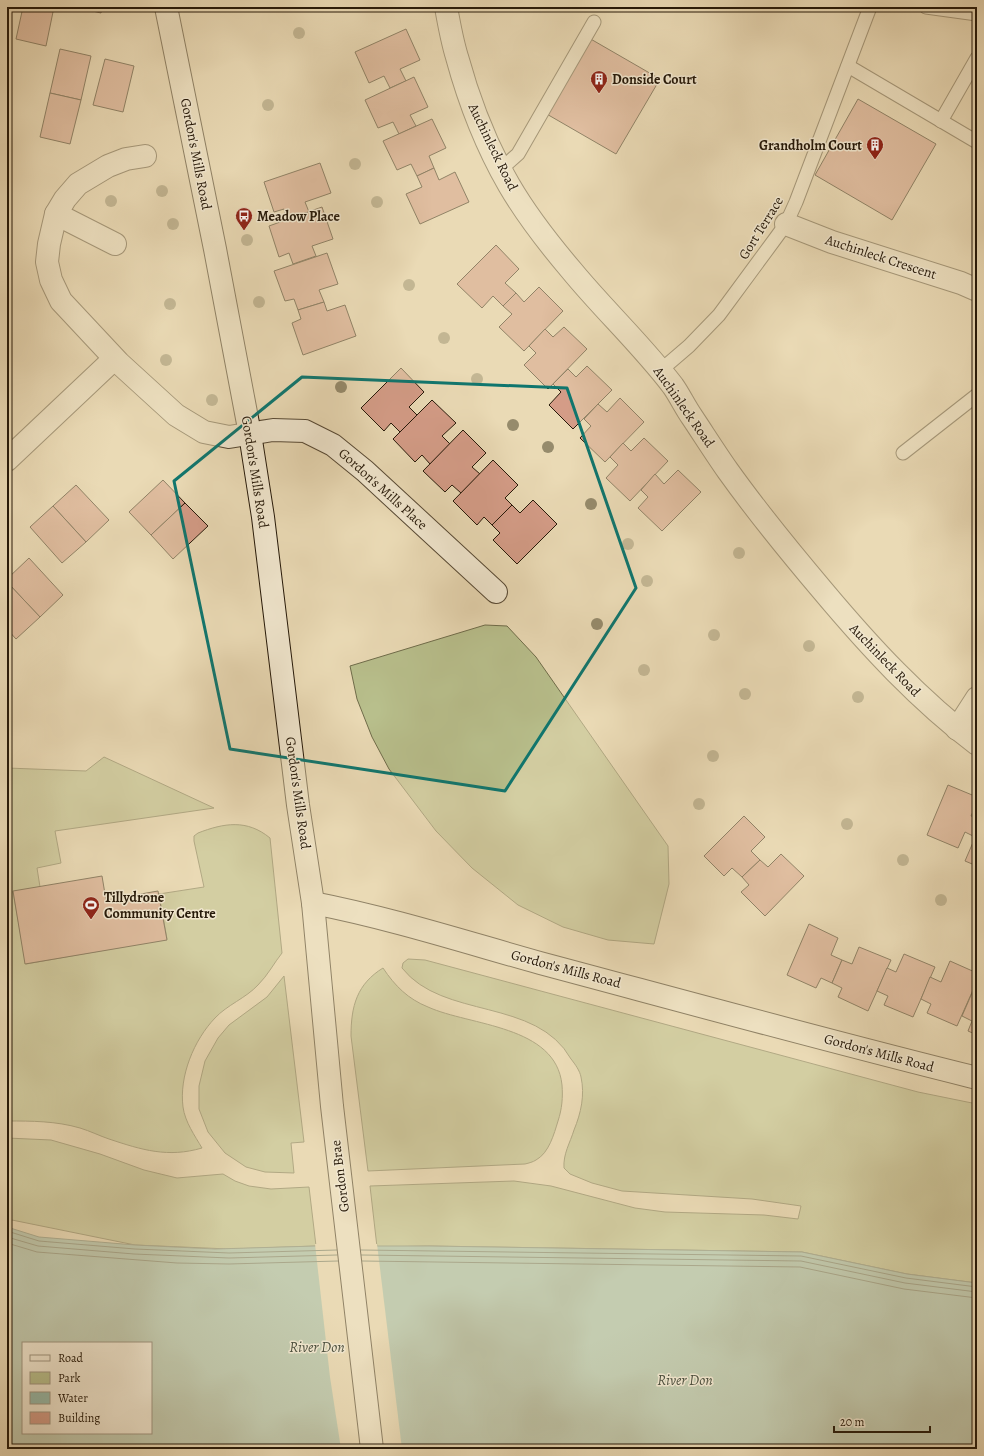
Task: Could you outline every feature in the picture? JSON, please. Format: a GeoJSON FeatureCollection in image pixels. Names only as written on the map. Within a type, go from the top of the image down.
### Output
{"type":"FeatureCollection","features":[{"type":"Feature","properties":{"kind":"street","name":"Gordon's Mills Road"},"geometry":{"type":"LineString","coordinates":[[166,7],[195,145],[250,434],[264,517],[298,805],[313,903],[347,909],[389,920],[467,943],[719,1011],[977,1078]]}},
{"type":"Feature","properties":{"kind":"street","name":"Auchinleck Road"},"geometry":{"type":"LineString","coordinates":[[446,7],[456,54],[479,124],[500,169],[535,225],[572,272],[661,370],[728,471],[792,555],[849,622],[917,694],[957,729],[977,744]]}},
{"type":"Feature","properties":{"kind":"street"},"geometry":{"type":"LineString","coordinates":[[145,156],[126,159],[108,166],[78,184],[65,199],[56,214],[49,244],[47,262],[51,280],[61,301],[114,359],[176,415],[204,432],[230,437],[250,434]]}},
{"type":"Feature","properties":{"kind":"street"},"geometry":{"type":"LineString","coordinates":[[56,214],[115,244]]}},
{"type":"Feature","properties":{"kind":"street","name":"Auchinleck Crescent"},"geometry":{"type":"LineString","coordinates":[[786,224],[832,242],[962,283],[977,290]]}},
{"type":"Feature","properties":{"kind":"street"},"geometry":{"type":"LineString","coordinates":[[7,460],[114,359]]}},
{"type":"Feature","properties":{"kind":"street","name":"Gordon's Mills Place"},"geometry":{"type":"LineString","coordinates":[[250,434],[273,430],[305,431],[334,444],[496,592]]}},
{"type":"Feature","properties":{"kind":"street"},"geometry":{"type":"LineString","coordinates":[[957,729],[977,698]]}},
{"type":"Feature","properties":{"kind":"street","name":"Gordon Brae"},"geometry":{"type":"LineString","coordinates":[[313,903],[332,1106],[372,1449]]}},
{"type":"Feature","properties":{"kind":"lane","name":"Gort Terrace"},"geometry":{"type":"LineString","coordinates":[[661,370],[689,346],[719,315],[753,271],[786,224],[796,202],[870,7]]}},
{"type":"Feature","properties":{"kind":"lane"},"geometry":{"type":"LineString","coordinates":[[926,7],[977,14]]}},
{"type":"Feature","properties":{"kind":"lane"},"geometry":{"type":"LineString","coordinates":[[500,169],[518,154],[594,22]]}},
{"type":"Feature","properties":{"kind":"lane"},"geometry":{"type":"LineString","coordinates":[[940,121],[977,58]]}},
{"type":"Feature","properties":{"kind":"lane"},"geometry":{"type":"LineString","coordinates":[[848,66],[977,142]]}},
{"type":"Feature","properties":{"kind":"lane"},"geometry":{"type":"LineString","coordinates":[[903,453],[977,395]]}},
{"type":"Feature","properties":{"kind":"highlighted area"},"geometry":{"type":"Polygon","coordinates":[[[302,377],[567,388],[636,588],[505,791],[230,749],[174,481],[302,377]]]}},
{"type":"Feature","properties":{"kind":"green space"},"geometry":{"type":"Polygon","coordinates":[[[485,625],[507,626],[536,657],[668,846],[669,884],[654,944],[608,940],[563,927],[518,905],[472,868],[436,831],[389,769],[372,737],[357,699],[350,666],[485,625]]]}},
{"type":"Feature","properties":{"kind":"green space"},"geometry":{"type":"Polygon","coordinates":[[[104,757],[214,808],[55,831],[61,863],[37,868],[40,887],[13,892],[26,964],[167,939],[159,894],[204,887],[194,836],[198,833],[226,825],[244,825],[261,832],[270,838],[282,953],[265,977],[253,990],[225,1009],[215,1018],[207,1027],[195,1048],[186,1071],[182,1095],[184,1113],[193,1134],[202,1148],[190,1151],[166,1152],[144,1149],[106,1138],[84,1129],[62,1124],[7,1121],[7,768],[86,771],[104,757]]]}},
{"type":"Feature","properties":{"kind":"green space"},"geometry":{"type":"Polygon","coordinates":[[[408,959],[425,960],[918,1092],[977,1104],[977,1283],[907,1274],[802,1252],[429,1246],[377,1247],[370,1186],[514,1181],[551,1186],[635,1208],[665,1212],[764,1215],[798,1219],[801,1206],[752,1199],[622,1191],[592,1183],[570,1174],[564,1168],[564,1163],[567,1149],[579,1117],[583,1090],[580,1075],[573,1061],[555,1039],[536,1026],[513,1017],[441,995],[420,984],[402,968],[403,963],[408,959]]]}},
{"type":"Feature","properties":{"kind":"green space"},"geometry":{"type":"Polygon","coordinates":[[[383,968],[392,981],[402,991],[421,1004],[508,1031],[528,1039],[544,1050],[556,1065],[562,1085],[562,1098],[561,1108],[553,1137],[548,1148],[541,1157],[525,1164],[368,1171],[351,1036],[351,1025],[354,1006],[361,989],[374,974],[383,968]]]}},
{"type":"Feature","properties":{"kind":"green space"},"geometry":{"type":"Polygon","coordinates":[[[284,976],[304,1142],[291,1143],[294,1173],[265,1172],[246,1167],[225,1153],[208,1132],[199,1109],[199,1086],[205,1061],[218,1038],[229,1025],[267,997],[284,976]]]}},
{"type":"Feature","properties":{"kind":"green space"},"geometry":{"type":"Polygon","coordinates":[[[7,1138],[51,1140],[100,1154],[144,1170],[177,1178],[223,1174],[235,1181],[249,1186],[271,1189],[309,1187],[316,1246],[229,1249],[135,1245],[7,1219],[7,1138]]]}},
{"type":"Feature","properties":{"kind":"water","name":"River Don"},"geometry":{"type":"Polygon","coordinates":[[[7,1227],[39,1237],[135,1245],[215,1249],[316,1246],[429,1246],[802,1252],[907,1274],[977,1283],[977,1449],[7,1449],[7,1227]]]}},
{"type":"Feature","properties":{"kind":"pier"},"geometry":{"type":"Polygon","coordinates":[[[315,1244],[377,1244],[402,1449],[341,1449],[330,1377],[315,1244]]]}},
{"type":"Feature","properties":{"kind":"building"},"geometry":{"type":"Polygon","coordinates":[[[23,7],[54,7],[46,46],[16,39],[23,7]]]}},
{"type":"Feature","properties":{"kind":"building"},"geometry":{"type":"Polygon","coordinates":[[[76,7],[102,7],[101,13],[76,7]]]}},
{"type":"Feature","properties":{"kind":"building"},"geometry":{"type":"Polygon","coordinates":[[[406,29],[420,60],[400,69],[406,81],[390,88],[384,76],[369,83],[355,52],[406,29]]]}},
{"type":"Feature","properties":{"kind":"building","name":"Donside Court"},"geometry":{"type":"Polygon","coordinates":[[[582,34],[660,79],[616,154],[538,109],[582,34]]]}},
{"type":"Feature","properties":{"kind":"building"},"geometry":{"type":"Polygon","coordinates":[[[60,49],[91,56],[81,100],[50,93],[60,49]]]}},
{"type":"Feature","properties":{"kind":"building"},"geometry":{"type":"Polygon","coordinates":[[[105,59],[134,66],[123,112],[93,105],[105,59]]]}},
{"type":"Feature","properties":{"kind":"building"},"geometry":{"type":"Polygon","coordinates":[[[414,77],[428,107],[410,115],[416,126],[399,134],[393,122],[378,128],[365,100],[414,77]]]}},
{"type":"Feature","properties":{"kind":"building"},"geometry":{"type":"Polygon","coordinates":[[[50,93],[81,100],[70,144],[40,137],[50,93]]]}},
{"type":"Feature","properties":{"kind":"building","name":"Grandholm Court"},"geometry":{"type":"Polygon","coordinates":[[[858,99],[936,144],[892,220],[815,175],[858,99]]]}},
{"type":"Feature","properties":{"kind":"building"},"geometry":{"type":"Polygon","coordinates":[[[432,119],[446,148],[429,156],[434,168],[417,176],[411,164],[397,170],[383,141],[432,119]]]}},
{"type":"Feature","properties":{"kind":"building"},"geometry":{"type":"Polygon","coordinates":[[[320,163],[331,193],[305,202],[309,212],[287,219],[284,209],[274,212],[264,182],[320,163]]]}},
{"type":"Feature","properties":{"kind":"building"},"geometry":{"type":"Polygon","coordinates":[[[434,168],[439,180],[455,172],[469,202],[420,224],[406,194],[422,187],[417,176],[434,168]]]}},
{"type":"Feature","properties":{"kind":"building"},"geometry":{"type":"Polygon","coordinates":[[[322,207],[333,239],[312,246],[316,256],[293,264],[289,253],[279,257],[269,226],[322,207]]]}},
{"type":"Feature","properties":{"kind":"building"},"geometry":{"type":"Polygon","coordinates":[[[496,245],[519,269],[505,283],[516,293],[503,306],[493,296],[482,308],[457,284],[496,245]]]}},
{"type":"Feature","properties":{"kind":"building"},"geometry":{"type":"Polygon","coordinates":[[[327,253],[338,284],[319,290],[324,302],[298,310],[294,299],[285,301],[274,271],[327,253]]]}},
{"type":"Feature","properties":{"kind":"building"},"geometry":{"type":"Polygon","coordinates":[[[539,287],[563,311],[524,351],[499,327],[512,314],[503,306],[516,293],[524,302],[539,287]]]}},
{"type":"Feature","properties":{"kind":"building"},"geometry":{"type":"Polygon","coordinates":[[[324,302],[327,311],[345,305],[356,336],[303,355],[292,323],[301,319],[298,310],[324,302]]]}},
{"type":"Feature","properties":{"kind":"building"},"geometry":{"type":"Polygon","coordinates":[[[564,327],[587,349],[548,389],[524,365],[536,353],[529,346],[545,329],[553,337],[564,327]]]}},
{"type":"Feature","properties":{"kind":"building"},"geometry":{"type":"Polygon","coordinates":[[[587,366],[612,390],[573,429],[549,405],[561,392],[553,384],[568,369],[576,377],[587,366]]]}},
{"type":"Feature","properties":{"kind":"building"},"geometry":{"type":"Polygon","coordinates":[[[401,368],[424,392],[409,407],[417,415],[400,432],[391,423],[384,431],[361,408],[401,368]]]}},
{"type":"Feature","properties":{"kind":"building"},"geometry":{"type":"Polygon","coordinates":[[[620,398],[644,422],[605,462],[580,438],[591,426],[584,419],[598,404],[607,412],[620,398]]]}},
{"type":"Feature","properties":{"kind":"building"},"geometry":{"type":"Polygon","coordinates":[[[432,400],[456,423],[442,436],[450,444],[430,464],[422,455],[415,462],[393,439],[432,400]]]}},
{"type":"Feature","properties":{"kind":"building"},"geometry":{"type":"Polygon","coordinates":[[[463,430],[486,453],[472,467],[480,474],[461,493],[452,485],[445,492],[423,471],[463,430]]]}},
{"type":"Feature","properties":{"kind":"building"},"geometry":{"type":"Polygon","coordinates":[[[644,438],[668,461],[630,501],[606,478],[618,465],[610,457],[623,443],[631,451],[644,438]]]}},
{"type":"Feature","properties":{"kind":"building"},"geometry":{"type":"Polygon","coordinates":[[[493,460],[518,485],[505,498],[512,505],[492,525],[484,517],[477,525],[453,501],[493,460]]]}},
{"type":"Feature","properties":{"kind":"building"},"geometry":{"type":"Polygon","coordinates":[[[678,470],[701,492],[662,531],[638,508],[648,497],[641,490],[655,474],[664,484],[678,470]]]}},
{"type":"Feature","properties":{"kind":"building"},"geometry":{"type":"Polygon","coordinates":[[[163,480],[185,503],[151,535],[129,512],[163,480]]]}},
{"type":"Feature","properties":{"kind":"building"},"geometry":{"type":"Polygon","coordinates":[[[76,485],[109,520],[86,542],[53,506],[76,485]]]}},
{"type":"Feature","properties":{"kind":"building"},"geometry":{"type":"Polygon","coordinates":[[[533,500],[557,524],[517,564],[493,540],[500,533],[492,525],[512,505],[520,513],[533,500]]]}},
{"type":"Feature","properties":{"kind":"building"},"geometry":{"type":"Polygon","coordinates":[[[185,503],[208,526],[173,559],[151,535],[185,503]]]}},
{"type":"Feature","properties":{"kind":"building"},"geometry":{"type":"Polygon","coordinates":[[[53,506],[86,542],[62,563],[30,527],[53,506]]]}},
{"type":"Feature","properties":{"kind":"building"},"geometry":{"type":"Polygon","coordinates":[[[29,558],[63,595],[40,617],[7,582],[7,579],[29,558]]]}},
{"type":"Feature","properties":{"kind":"building"},"geometry":{"type":"Polygon","coordinates":[[[7,582],[40,617],[16,639],[7,629],[7,582]]]}},
{"type":"Feature","properties":{"kind":"building"},"geometry":{"type":"Polygon","coordinates":[[[948,785],[977,797],[977,803],[971,816],[977,818],[977,833],[975,837],[965,832],[958,848],[927,835],[948,785]]]}},
{"type":"Feature","properties":{"kind":"building"},"geometry":{"type":"Polygon","coordinates":[[[744,816],[765,837],[751,851],[760,860],[742,877],[732,868],[724,876],[704,856],[744,816]]]}},
{"type":"Feature","properties":{"kind":"building"},"geometry":{"type":"Polygon","coordinates":[[[977,833],[977,866],[965,861],[977,833]]]}},
{"type":"Feature","properties":{"kind":"building"},"geometry":{"type":"Polygon","coordinates":[[[781,854],[804,876],[765,916],[741,892],[749,885],[742,877],[760,860],[768,867],[781,854]]]}},
{"type":"Feature","properties":{"kind":"building","name":"Tillydrone Community Centre"},"geometry":{"type":"Polygon","coordinates":[[[102,876],[106,900],[158,891],[167,940],[25,964],[13,891],[102,876]]]}},
{"type":"Feature","properties":{"kind":"building"},"geometry":{"type":"Polygon","coordinates":[[[809,924],[838,938],[831,955],[842,960],[832,983],[821,978],[816,988],[787,975],[809,924]]]}},
{"type":"Feature","properties":{"kind":"building"},"geometry":{"type":"Polygon","coordinates":[[[859,947],[891,960],[868,1011],[838,997],[842,988],[832,983],[842,960],[852,964],[859,947]]]}},
{"type":"Feature","properties":{"kind":"building"},"geometry":{"type":"Polygon","coordinates":[[[904,954],[935,967],[913,1017],[884,1005],[888,996],[877,991],[887,968],[896,972],[904,954]]]}},
{"type":"Feature","properties":{"kind":"building"},"geometry":{"type":"Polygon","coordinates":[[[950,961],[977,973],[977,981],[957,1026],[927,1013],[931,1004],[921,999],[930,977],[941,982],[950,961]]]}},
{"type":"Feature","properties":{"kind":"building"},"geometry":{"type":"Polygon","coordinates":[[[972,993],[977,995],[977,1035],[968,1031],[972,1021],[962,1016],[972,993]]]}},
{"type":"Feature","properties":{"kind":"place","name":"Donside Court"},"geometry":{"type":"Point","coordinates":[599,94]}},
{"type":"Feature","properties":{"kind":"place","name":"Grandholm Court"},"geometry":{"type":"Point","coordinates":[875,160]}},
{"type":"Feature","properties":{"kind":"place","name":"Meadow Place"},"geometry":{"type":"Point","coordinates":[244,231]}},
{"type":"Feature","properties":{"kind":"place","name":"Tillydrone Community Centre"},"geometry":{"type":"Point","coordinates":[91,920]}}]}
